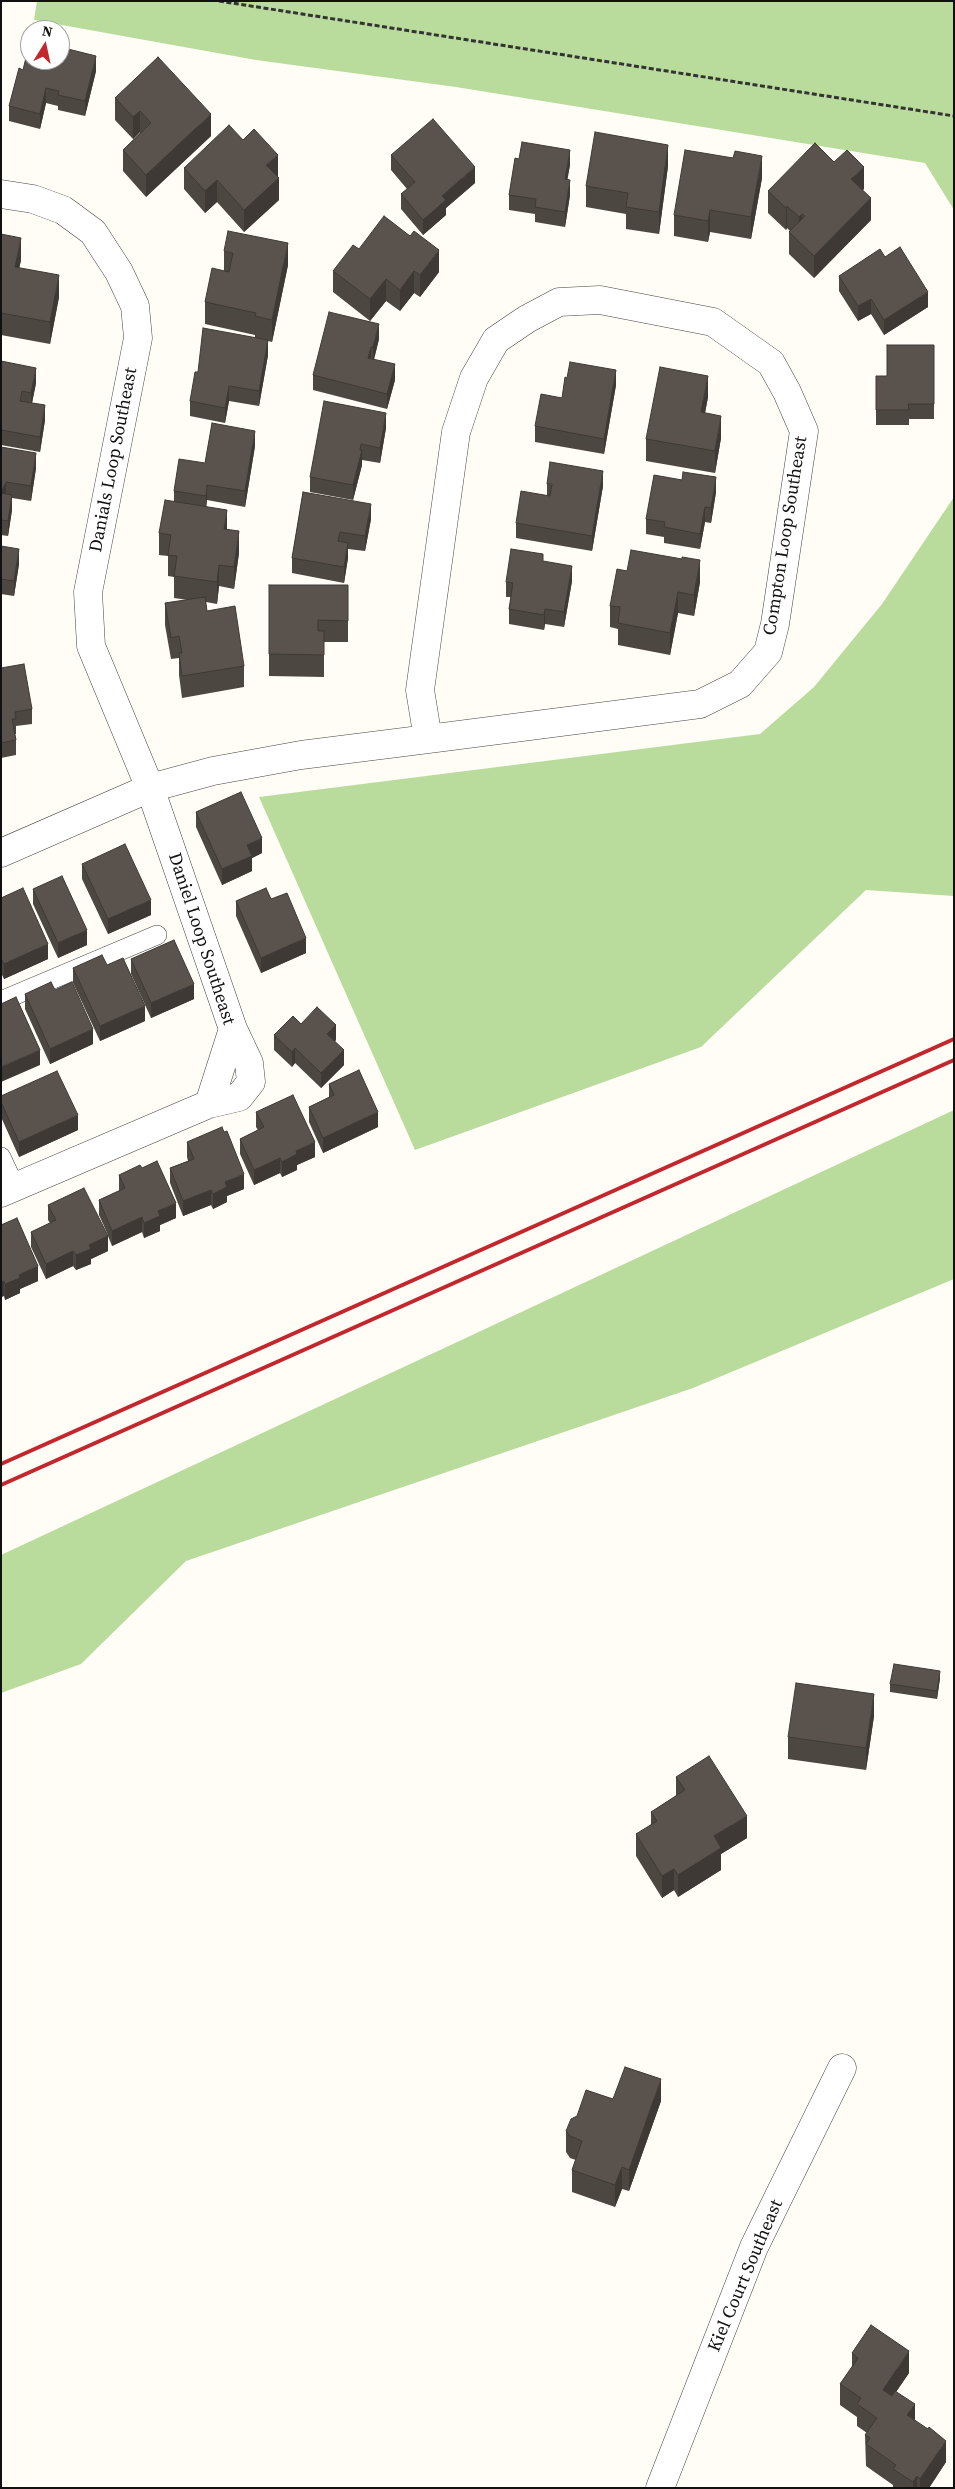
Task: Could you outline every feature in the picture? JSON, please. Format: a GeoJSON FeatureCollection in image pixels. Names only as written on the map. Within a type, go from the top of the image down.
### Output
{"type":"FeatureCollection","features":[{"type":"Feature","properties":{"kind":"street","name":"Danials Loop Southeast"},"geometry":{"type":"LineString","coordinates":[[1,194],[33,199],[63,210],[93,232],[119,272],[135,306],[138,338],[88,592],[88,618],[91,646],[150,788]]}},
{"type":"Feature","properties":{"kind":"street","name":"Compton Loop Southeast"},"geometry":{"type":"LineString","coordinates":[[1,853],[150,788],[212,772],[301,755],[428,739],[700,704],[740,684],[768,652],[775,624],[804,431],[788,392],[771,363],[713,322],[600,300],[559,302],[496,340],[474,378],[456,432],[420,690],[428,739]]}},
{"type":"Feature","properties":{"kind":"street","name":"Daniel Loop Southeast"},"geometry":{"type":"LineString","coordinates":[[8,1190],[209,1104],[239,1097],[251,1082],[249,1063],[234,1029],[150,788]]}},
{"type":"Feature","properties":{"kind":"street","name":"Kiel Court Southeast"},"geometry":{"type":"LineString","coordinates":[[660,2488],[754,2247],[842,2068]]}},
{"type":"Feature","properties":{"kind":"lane"},"geometry":{"type":"LineString","coordinates":[[1,1001],[157,935]]}},
{"type":"Feature","properties":{"kind":"lane"},"geometry":{"type":"LineString","coordinates":[[1,1157],[8,1190]]}},
{"type":"Feature","properties":{"kind":"path"},"geometry":{"type":"LineString","coordinates":[[219,1],[954,116]]}},
{"type":"Feature","properties":{"kind":"green space"},"geometry":{"type":"Polygon","coordinates":[[[37,1],[954,1],[954,210],[925,163],[456,87],[256,60],[70,26],[70,20],[34,20],[37,1]]]}},
{"type":"Feature","properties":{"kind":"green space"},"geometry":{"type":"Polygon","coordinates":[[[954,497],[954,896],[866,890],[701,1047],[415,1150],[259,797],[760,734],[814,687],[882,604],[954,497]]]}},
{"type":"Feature","properties":{"kind":"green space"},"geometry":{"type":"Polygon","coordinates":[[[954,1110],[954,1279],[693,1388],[186,1561],[81,1664],[1,1693],[1,1555],[954,1110]]]}},
{"type":"Feature","properties":{"kind":"building"},"geometry":{"type":"Polygon","coordinates":[[[70,50],[96,56],[85,101],[58,95],[59,91],[46,88],[40,114],[9,106],[19,68],[20,70],[70,70],[70,50]]]}},
{"type":"Feature","properties":{"kind":"building"},"geometry":{"type":"Polygon","coordinates":[[[158,57],[211,114],[146,175],[123,150],[151,123],[140,111],[133,117],[115,98],[158,57]]]}},
{"type":"Feature","properties":{"kind":"building"},"geometry":{"type":"Polygon","coordinates":[[[433,119],[475,167],[442,196],[446,200],[423,220],[401,194],[415,182],[391,155],[433,119]]]}},
{"type":"Feature","properties":{"kind":"building"},"geometry":{"type":"Polygon","coordinates":[[[229,125],[243,140],[254,129],[278,155],[266,165],[279,178],[244,210],[217,180],[205,191],[184,168],[229,125]]]}},
{"type":"Feature","properties":{"kind":"building"},"geometry":{"type":"Polygon","coordinates":[[[595,132],[668,145],[659,212],[626,207],[628,193],[586,186],[595,132]]]}},
{"type":"Feature","properties":{"kind":"building"},"geometry":{"type":"Polygon","coordinates":[[[522,142],[570,150],[565,179],[570,180],[565,212],[535,207],[536,199],[509,195],[515,158],[519,159],[522,142]]]}},
{"type":"Feature","properties":{"kind":"building"},"geometry":{"type":"Polygon","coordinates":[[[815,143],[834,162],[847,150],[864,167],[851,179],[871,198],[814,256],[789,232],[805,216],[802,214],[799,217],[768,191],[815,143]]]}},
{"type":"Feature","properties":{"kind":"building"},"geometry":{"type":"Polygon","coordinates":[[[685,150],[733,158],[735,151],[762,156],[751,217],[710,210],[708,221],[674,215],[685,150]]]}},
{"type":"Feature","properties":{"kind":"building"},"geometry":{"type":"Polygon","coordinates":[[[384,216],[410,236],[414,231],[439,250],[420,275],[414,271],[400,290],[386,279],[370,299],[333,271],[353,245],[359,249],[384,216]]]}},
{"type":"Feature","properties":{"kind":"building"},"geometry":{"type":"Polygon","coordinates":[[[228,231],[288,243],[272,320],[255,316],[256,313],[205,302],[212,268],[229,272],[233,253],[224,251],[228,231]]]}},
{"type":"Feature","properties":{"kind":"building"},"geometry":{"type":"Polygon","coordinates":[[[1,234],[21,238],[15,267],[59,275],[50,322],[1,313],[1,234]]]}},
{"type":"Feature","properties":{"kind":"building"},"geometry":{"type":"Polygon","coordinates":[[[900,247],[928,292],[884,320],[871,299],[858,306],[839,276],[880,249],[885,257],[900,247]]]}},
{"type":"Feature","properties":{"kind":"building"},"geometry":{"type":"Polygon","coordinates":[[[329,312],[379,324],[368,358],[395,364],[387,394],[313,375],[329,312]]]}},
{"type":"Feature","properties":{"kind":"building"},"geometry":{"type":"Polygon","coordinates":[[[203,328],[268,340],[259,391],[229,386],[225,408],[190,401],[195,372],[198,372],[203,328]]]}},
{"type":"Feature","properties":{"kind":"building"},"geometry":{"type":"Polygon","coordinates":[[[887,345],[934,345],[934,404],[908,404],[909,410],[876,410],[876,376],[887,376],[887,345]]]}},
{"type":"Feature","properties":{"kind":"building"},"geometry":{"type":"Polygon","coordinates":[[[1,361],[36,368],[31,393],[22,391],[20,401],[45,405],[40,437],[1,430],[1,361]]]}},
{"type":"Feature","properties":{"kind":"building"},"geometry":{"type":"Polygon","coordinates":[[[570,362],[616,370],[604,439],[535,426],[541,394],[562,398],[565,377],[567,378],[570,362]]]}},
{"type":"Feature","properties":{"kind":"building"},"geometry":{"type":"Polygon","coordinates":[[[660,367],[708,376],[701,412],[721,416],[715,451],[646,439],[660,367]]]}},
{"type":"Feature","properties":{"kind":"building"},"geometry":{"type":"Polygon","coordinates":[[[324,401],[386,413],[380,448],[361,444],[360,450],[362,450],[353,485],[310,477],[324,401]]]}},
{"type":"Feature","properties":{"kind":"building"},"geometry":{"type":"Polygon","coordinates":[[[212,423],[255,431],[245,491],[207,485],[206,496],[174,491],[179,459],[205,463],[212,423]]]}},
{"type":"Feature","properties":{"kind":"building"},"geometry":{"type":"Polygon","coordinates":[[[1,447],[36,453],[31,486],[6,482],[1,493],[1,447]]]}},
{"type":"Feature","properties":{"kind":"building"},"geometry":{"type":"Polygon","coordinates":[[[550,462],[603,471],[592,536],[516,523],[521,491],[550,496],[552,484],[547,484],[550,462]]]}},
{"type":"Feature","properties":{"kind":"building"},"geometry":{"type":"Polygon","coordinates":[[[683,472],[716,477],[711,508],[705,507],[700,534],[664,527],[665,522],[646,519],[654,475],[682,480],[683,472]]]}},
{"type":"Feature","properties":{"kind":"building"},"geometry":{"type":"Polygon","coordinates":[[[303,492],[371,504],[365,536],[340,532],[338,541],[348,543],[344,567],[292,558],[303,492]]]}},
{"type":"Feature","properties":{"kind":"building"},"geometry":{"type":"Polygon","coordinates":[[[1,493],[12,495],[8,521],[1,520],[1,493]]]}},
{"type":"Feature","properties":{"kind":"building"},"geometry":{"type":"Polygon","coordinates":[[[165,500],[227,510],[224,529],[239,531],[234,567],[219,565],[217,582],[174,576],[177,556],[168,555],[171,535],[159,533],[165,500]]]}},
{"type":"Feature","properties":{"kind":"building"},"geometry":{"type":"Polygon","coordinates":[[[1,546],[19,549],[14,581],[1,579],[1,546]]]}},
{"type":"Feature","properties":{"kind":"building"},"geometry":{"type":"Polygon","coordinates":[[[511,549],[543,554],[543,561],[572,566],[564,612],[545,609],[544,615],[509,609],[513,583],[506,582],[511,549]]]}},
{"type":"Feature","properties":{"kind":"building"},"geometry":{"type":"Polygon","coordinates":[[[631,550],[682,559],[682,557],[700,560],[694,595],[678,592],[670,633],[618,623],[620,607],[610,606],[617,569],[627,571],[631,550]]]}},
{"type":"Feature","properties":{"kind":"building"},"geometry":{"type":"Polygon","coordinates":[[[269,585],[348,585],[348,621],[318,620],[318,631],[324,631],[324,655],[269,654],[269,585]]]}},
{"type":"Feature","properties":{"kind":"building"},"geometry":{"type":"Polygon","coordinates":[[[205,597],[207,611],[235,606],[244,666],[182,676],[179,653],[182,653],[179,636],[171,638],[165,603],[205,597]]]}},
{"type":"Feature","properties":{"kind":"building"},"geometry":{"type":"Polygon","coordinates":[[[24,664],[32,709],[15,712],[16,719],[12,719],[16,740],[1,743],[1,668],[24,664]]]}},
{"type":"Feature","properties":{"kind":"building"},"geometry":{"type":"Polygon","coordinates":[[[241,792],[262,838],[247,845],[252,856],[222,869],[196,812],[241,792]]]}},
{"type":"Feature","properties":{"kind":"building"},"geometry":{"type":"Polygon","coordinates":[[[125,844],[151,900],[108,919],[82,864],[125,844]]]}},
{"type":"Feature","properties":{"kind":"building"},"geometry":{"type":"Polygon","coordinates":[[[62,876],[87,930],[58,943],[33,889],[62,876]]]}},
{"type":"Feature","properties":{"kind":"building"},"geometry":{"type":"Polygon","coordinates":[[[23,888],[48,944],[4,964],[1,958],[1,898],[23,888]]]}},
{"type":"Feature","properties":{"kind":"building"},"geometry":{"type":"Polygon","coordinates":[[[266,888],[271,899],[287,893],[306,938],[261,958],[236,901],[266,888]]]}},
{"type":"Feature","properties":{"kind":"building"},"geometry":{"type":"Polygon","coordinates":[[[174,940],[194,984],[151,1003],[131,959],[174,940]]]}},
{"type":"Feature","properties":{"kind":"building"},"geometry":{"type":"Polygon","coordinates":[[[102,955],[107,965],[123,958],[145,1006],[100,1026],[73,968],[102,955]]]}},
{"type":"Feature","properties":{"kind":"building"},"geometry":{"type":"Polygon","coordinates":[[[51,982],[55,990],[72,982],[93,1029],[50,1049],[25,994],[51,982]]]}},
{"type":"Feature","properties":{"kind":"building"},"geometry":{"type":"Polygon","coordinates":[[[16,997],[40,1050],[1,1067],[1,1004],[16,997]]]}},
{"type":"Feature","properties":{"kind":"building"},"geometry":{"type":"Polygon","coordinates":[[[317,1007],[336,1025],[327,1034],[344,1050],[321,1073],[295,1048],[292,1052],[274,1035],[293,1016],[301,1024],[317,1007]]]}},
{"type":"Feature","properties":{"kind":"building"},"geometry":{"type":"Polygon","coordinates":[[[359,1070],[378,1112],[323,1138],[309,1107],[334,1095],[329,1084],[359,1070]]]}},
{"type":"Feature","properties":{"kind":"building"},"geometry":{"type":"Polygon","coordinates":[[[57,1071],[78,1115],[19,1142],[1,1102],[1,1096],[57,1071]]]}},
{"type":"Feature","properties":{"kind":"building"},"geometry":{"type":"Polygon","coordinates":[[[293,1095],[315,1142],[296,1151],[297,1154],[282,1162],[280,1158],[254,1170],[240,1139],[264,1127],[256,1112],[293,1095]]]}},
{"type":"Feature","properties":{"kind":"building"},"geometry":{"type":"Polygon","coordinates":[[[222,1127],[224,1132],[227,1131],[244,1174],[225,1182],[227,1187],[213,1194],[211,1190],[183,1201],[170,1168],[194,1159],[187,1142],[222,1127]]]}},
{"type":"Feature","properties":{"kind":"building"},"geometry":{"type":"Polygon","coordinates":[[[157,1161],[176,1203],[158,1211],[160,1216],[144,1223],[142,1217],[112,1231],[99,1200],[125,1188],[119,1175],[140,1165],[142,1168],[157,1161]]]}},
{"type":"Feature","properties":{"kind":"building"},"geometry":{"type":"Polygon","coordinates":[[[84,1188],[108,1236],[89,1245],[91,1249],[76,1255],[73,1251],[46,1264],[31,1232],[56,1220],[48,1205],[84,1188]]]}},
{"type":"Feature","properties":{"kind":"building"},"geometry":{"type":"Polygon","coordinates":[[[17,1218],[38,1266],[19,1275],[20,1278],[5,1284],[4,1281],[1,1282],[1,1225],[17,1218]]]}},
{"type":"Feature","properties":{"kind":"building"},"geometry":{"type":"Polygon","coordinates":[[[894,1664],[940,1671],[937,1691],[890,1684],[894,1664]]]}},
{"type":"Feature","properties":{"kind":"building"},"geometry":{"type":"Polygon","coordinates":[[[796,1683],[874,1694],[866,1748],[788,1737],[796,1683]]]}},
{"type":"Feature","properties":{"kind":"building"},"geometry":{"type":"Polygon","coordinates":[[[709,1756],[747,1816],[714,1836],[721,1848],[678,1875],[674,1869],[662,1876],[636,1834],[657,1821],[651,1812],[685,1790],[676,1777],[709,1756]]]}},
{"type":"Feature","properties":{"kind":"building"},"geometry":{"type":"Polygon","coordinates":[[[625,2067],[661,2079],[629,2170],[622,2167],[615,2185],[572,2170],[582,2141],[570,2136],[566,2131],[571,2119],[577,2116],[586,2090],[613,2099],[625,2067]]]}},
{"type":"Feature","properties":{"kind":"building"},"geometry":{"type":"Polygon","coordinates":[[[871,2325],[909,2351],[883,2390],[892,2396],[895,2391],[915,2404],[907,2415],[928,2429],[929,2427],[946,2441],[920,2479],[917,2476],[913,2482],[893,2469],[896,2465],[866,2444],[870,2438],[865,2435],[877,2418],[857,2404],[861,2398],[840,2384],[858,2358],[852,2353],[871,2325]]]}},
{"type":"Feature","properties":{"kind":"railway"},"geometry":{"type":"LineString","coordinates":[[1,1464],[954,1039]]}},
{"type":"Feature","properties":{"kind":"railway"},"geometry":{"type":"LineString","coordinates":[[1,1485],[954,1060]]}}]}
